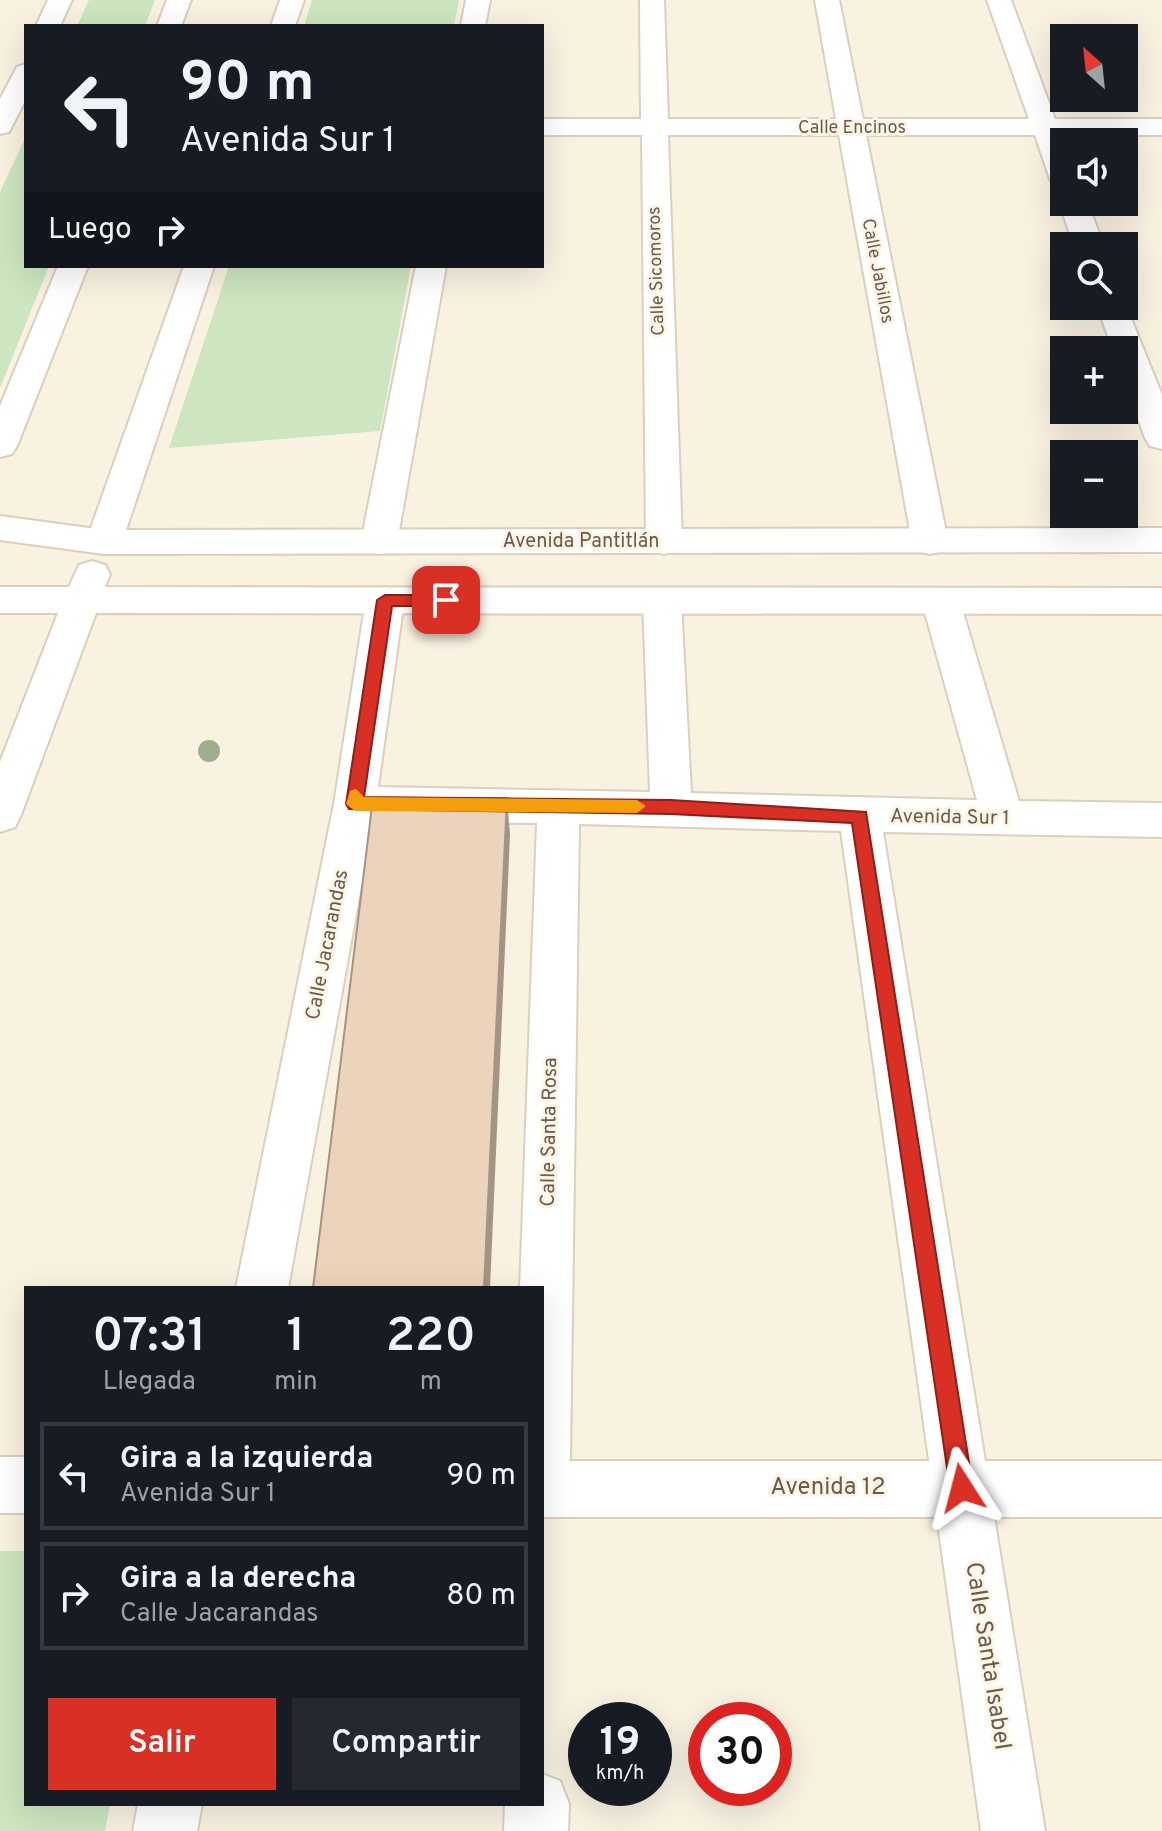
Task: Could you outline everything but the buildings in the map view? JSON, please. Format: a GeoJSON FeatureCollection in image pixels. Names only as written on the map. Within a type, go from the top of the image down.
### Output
{"type":"FeatureCollection","features":[{"type":"Feature","properties":{"kind":"street"},"geometry":{"type":"LineString","coordinates":[[49,24],[60,0]]}},
{"type":"Feature","properties":{"kind":"street"},"geometry":{"type":"LineString","coordinates":[[170,24],[179,0]]}},
{"type":"Feature","properties":{"kind":"street"},"geometry":{"type":"LineString","coordinates":[[284,24],[292,0]]}},
{"type":"Feature","properties":{"kind":"street"},"geometry":{"type":"LineString","coordinates":[[473,24],[478,0]]}},
{"type":"Feature","properties":{"kind":"street","name":"Calle Sicomoros"},"geometry":{"type":"LineString","coordinates":[[652,0],[664,542]]}},
{"type":"Feature","properties":{"kind":"street","name":"Calle Jabillos"},"geometry":{"type":"LineString","coordinates":[[827,0],[930,542]]}},
{"type":"Feature","properties":{"kind":"street"},"geometry":{"type":"LineString","coordinates":[[999,0],[1050,141]]}},
{"type":"Feature","properties":{"kind":"street"},"geometry":{"type":"LineString","coordinates":[[0,126],[24,76]]}},
{"type":"Feature","properties":{"kind":"street","name":"Calle Encinos"},"geometry":{"type":"LineString","coordinates":[[544,127],[1162,127]]}},
{"type":"Feature","properties":{"kind":"street"},"geometry":{"type":"LineString","coordinates":[[0,446],[72,268]]}},
{"type":"Feature","properties":{"kind":"street"},"geometry":{"type":"LineString","coordinates":[[0,815],[104,542],[198,268]]}},
{"type":"Feature","properties":{"kind":"street"},"geometry":{"type":"LineString","coordinates":[[379,542],[431,268]]}},
{"type":"Feature","properties":{"kind":"street"},"geometry":{"type":"LineString","coordinates":[[1117,320],[1162,438]]}},
{"type":"Feature","properties":{"kind":"street","name":"Avenida Pantitlán"},"geometry":{"type":"LineString","coordinates":[[0,528],[104,542],[1162,540]]}},
{"type":"Feature","properties":{"kind":"street"},"geometry":{"type":"LineString","coordinates":[[0,600],[1162,601]]}},
{"type":"Feature","properties":{"kind":"street","name":"Calle Jacarandas"},"geometry":{"type":"LineString","coordinates":[[262,1286],[355,804],[385,600]]}},
{"type":"Feature","properties":{"kind":"street"},"geometry":{"type":"LineString","coordinates":[[662,601],[671,807]]}},
{"type":"Feature","properties":{"kind":"street"},"geometry":{"type":"LineString","coordinates":[[941,602],[1003,819]]}},
{"type":"Feature","properties":{"kind":"street","name":"Avenida Sur 1"},"geometry":{"type":"LineString","coordinates":[[355,804],[671,807],[860,817],[1162,820]]}},
{"type":"Feature","properties":{"kind":"street","name":"Calle Santa Rosa"},"geometry":{"type":"LineString","coordinates":[[544,1377],[558,805]]}},
{"type":"Feature","properties":{"kind":"street","name":"Calle Santa Isabel"},"geometry":{"type":"LineString","coordinates":[[860,817],[1013,1831]]}},
{"type":"Feature","properties":{"kind":"street"},"geometry":{"type":"LineString","coordinates":[[0,1485],[24,1485]]}},
{"type":"Feature","properties":{"kind":"street","name":"Avenida 12"},"geometry":{"type":"LineString","coordinates":[[544,1489],[1162,1489]]}},
{"type":"Feature","properties":{"kind":"street"},"geometry":{"type":"LineString","coordinates":[[165,1831],[170,1806]]}},
{"type":"Feature","properties":{"kind":"street"},"geometry":{"type":"LineString","coordinates":[[536,1831],[537,1806]]}},
{"type":"Feature","properties":{"kind":"green space"},"geometry":{"type":"Polygon","coordinates":[[[89,0],[155,0],[146,24],[78,24],[89,0]]]}},
{"type":"Feature","properties":{"kind":"green space"},"geometry":{"type":"Polygon","coordinates":[[[312,0],[459,0],[454,24],[305,24],[312,0]]]}},
{"type":"Feature","properties":{"kind":"green space"},"geometry":{"type":"Polygon","coordinates":[[[24,140],[24,268],[48,268],[0,388],[0,192],[24,140]]]}},
{"type":"Feature","properties":{"kind":"green space"},"geometry":{"type":"Polygon","coordinates":[[[228,268],[411,268],[380,431],[169,448],[228,268]]]}},
{"type":"Feature","properties":{"kind":"green space"},"geometry":{"type":"Polygon","coordinates":[[[0,1551],[24,1551],[24,1806],[110,1806],[105,1831],[0,1831],[0,1551]]]}},
{"type":"Feature","properties":{"kind":"slow traffic"},"geometry":{"type":"LineString","coordinates":[[356,796],[355,804],[637,806]]}},
{"type":"Feature","properties":{"kind":"route"},"geometry":{"type":"LineString","coordinates":[[446,600],[385,600],[355,804],[671,807],[860,817],[962,1488]]}}]}
